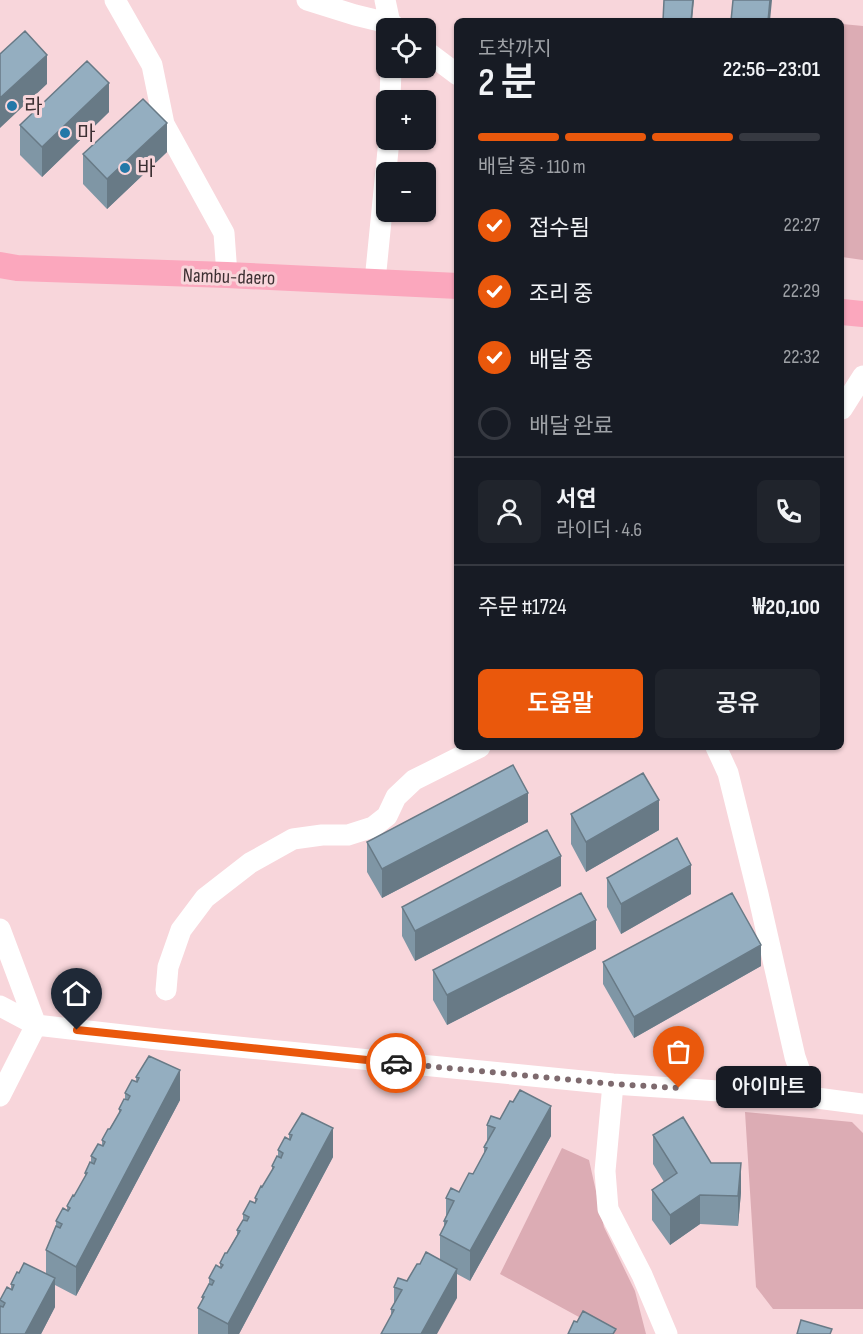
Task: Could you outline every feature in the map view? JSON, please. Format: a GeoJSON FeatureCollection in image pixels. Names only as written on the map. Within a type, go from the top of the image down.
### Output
{"type":"FeatureCollection","features":[{"type":"Feature","properties":{"kind":"main road","name":"Nambu-daero"},"geometry":{"type":"LineString","coordinates":[[0,265],[17,268],[454,286]]}},
{"type":"Feature","properties":{"kind":"main road"},"geometry":{"type":"LineString","coordinates":[[844,312],[863,314]]}},
{"type":"Feature","properties":{"kind":"street"},"geometry":{"type":"LineString","coordinates":[[115,0],[152,65],[164,124],[224,233],[227,275]]}},
{"type":"Feature","properties":{"kind":"street"},"geometry":{"type":"LineString","coordinates":[[308,0],[376,22]]}},
{"type":"Feature","properties":{"kind":"street"},"geometry":{"type":"LineString","coordinates":[[386,0],[391,18]]}},
{"type":"Feature","properties":{"kind":"street"},"geometry":{"type":"LineString","coordinates":[[436,58],[454,72]]}},
{"type":"Feature","properties":{"kind":"street"},"geometry":{"type":"LineString","coordinates":[[375,281],[388,150]]}},
{"type":"Feature","properties":{"kind":"street"},"geometry":{"type":"LineString","coordinates":[[844,406],[863,376]]}},
{"type":"Feature","properties":{"kind":"street"},"geometry":{"type":"LineString","coordinates":[[166,990],[168,968],[181,930],[206,898],[250,863],[293,839],[322,835],[348,835],[373,827],[387,816],[396,797],[414,780],[474,750]]}},
{"type":"Feature","properties":{"kind":"street"},"geometry":{"type":"LineString","coordinates":[[717,750],[728,773],[795,1057],[809,1097]]}},
{"type":"Feature","properties":{"kind":"street"},"geometry":{"type":"LineString","coordinates":[[0,929],[36,1025],[0,1096]]}},
{"type":"Feature","properties":{"kind":"street"},"geometry":{"type":"LineString","coordinates":[[0,1006],[36,1025],[182,1042],[614,1084],[809,1097],[863,1104]]}},
{"type":"Feature","properties":{"kind":"street"},"geometry":{"type":"LineString","coordinates":[[614,1084],[605,1171],[608,1209],[642,1275],[667,1334]]}},
{"type":"Feature","properties":{"kind":"shaded area"},"geometry":{"type":"Polygon","coordinates":[[[844,24],[863,26],[863,260],[844,257],[844,24]]]}},
{"type":"Feature","properties":{"kind":"shaded area"},"geometry":{"type":"Polygon","coordinates":[[[745,1112],[852,1122],[863,1133],[863,1309],[773,1309],[756,1287],[745,1112]]]}},
{"type":"Feature","properties":{"kind":"shaded area"},"geometry":{"type":"Polygon","coordinates":[[[562,1148],[589,1160],[604,1227],[635,1291],[646,1334],[610,1334],[500,1274],[562,1148]]]}},
{"type":"Feature","properties":{"kind":"building"},"geometry":{"type":"Polygon","coordinates":[[[664,0],[693,0],[691,18],[663,18],[664,0]]]}},
{"type":"Feature","properties":{"kind":"building"},"geometry":{"type":"Polygon","coordinates":[[[733,0],[770,0],[768,18],[731,18],[733,0]]]}},
{"type":"Feature","properties":{"kind":"building"},"geometry":{"type":"Polygon","coordinates":[[[25,31],[47,55],[0,98],[0,54],[25,31]]]}},
{"type":"Feature","properties":{"kind":"building"},"geometry":{"type":"Polygon","coordinates":[[[87,61],[109,83],[42,147],[20,125],[87,61]]]}},
{"type":"Feature","properties":{"kind":"building"},"geometry":{"type":"Polygon","coordinates":[[[143,99],[167,123],[107,179],[83,154],[143,99]]]}},
{"type":"Feature","properties":{"kind":"building"},"geometry":{"type":"Polygon","coordinates":[[[513,765],[528,793],[382,869],[367,842],[513,765]]]}},
{"type":"Feature","properties":{"kind":"building"},"geometry":{"type":"Polygon","coordinates":[[[643,773],[659,800],[586,842],[571,814],[643,773]]]}},
{"type":"Feature","properties":{"kind":"building"},"geometry":{"type":"Polygon","coordinates":[[[547,830],[561,856],[415,931],[402,907],[547,830]]]}},
{"type":"Feature","properties":{"kind":"building"},"geometry":{"type":"Polygon","coordinates":[[[677,838],[691,865],[621,904],[607,878],[677,838]]]}},
{"type":"Feature","properties":{"kind":"building"},"geometry":{"type":"Polygon","coordinates":[[[581,893],[596,920],[447,995],[433,970],[581,893]]]}},
{"type":"Feature","properties":{"kind":"building"},"geometry":{"type":"Polygon","coordinates":[[[732,893],[761,945],[634,1017],[603,962],[732,893]]]}},
{"type":"Feature","properties":{"kind":"building"},"geometry":{"type":"Polygon","coordinates":[[[149,1056],[180,1070],[76,1267],[46,1250],[56,1226],[60,1228],[62,1224],[56,1221],[63,1208],[68,1211],[70,1208],[67,1206],[87,1173],[85,1173],[90,1162],[94,1164],[96,1159],[91,1156],[98,1144],[103,1146],[105,1142],[102,1140],[121,1110],[119,1109],[124,1099],[128,1100],[130,1096],[125,1093],[132,1080],[137,1082],[139,1078],[136,1077],[149,1056]]]}},
{"type":"Feature","properties":{"kind":"building"},"geometry":{"type":"Polygon","coordinates":[[[520,1090],[551,1106],[470,1251],[440,1235],[454,1201],[446,1198],[451,1188],[459,1192],[469,1173],[473,1174],[495,1128],[487,1125],[491,1116],[500,1119],[510,1101],[513,1102],[520,1090]]]}},
{"type":"Feature","properties":{"kind":"building"},"geometry":{"type":"Polygon","coordinates":[[[302,1113],[333,1128],[228,1324],[198,1308],[209,1284],[212,1285],[214,1281],[209,1278],[216,1265],[221,1268],[223,1265],[220,1263],[225,1253],[240,1231],[237,1230],[243,1220],[247,1221],[249,1217],[243,1214],[250,1201],[255,1203],[257,1199],[255,1198],[274,1167],[272,1166],[277,1156],[281,1158],[283,1153],[278,1150],[285,1137],[290,1140],[292,1135],[289,1134],[302,1113]]]}},
{"type":"Feature","properties":{"kind":"building"},"geometry":{"type":"Polygon","coordinates":[[[683,1117],[711,1163],[741,1163],[738,1196],[700,1195],[670,1215],[652,1190],[677,1173],[653,1135],[683,1117]]]}},
{"type":"Feature","properties":{"kind":"building"},"geometry":{"type":"Polygon","coordinates":[[[426,1252],[457,1269],[421,1334],[381,1334],[402,1290],[394,1287],[398,1278],[407,1281],[426,1252]]]}},
{"type":"Feature","properties":{"kind":"building"},"geometry":{"type":"Polygon","coordinates":[[[24,1263],[55,1278],[25,1334],[0,1334],[0,1306],[3,1307],[5,1303],[0,1300],[7,1287],[12,1290],[14,1285],[11,1284],[24,1263]]]}},
{"type":"Feature","properties":{"kind":"building"},"geometry":{"type":"Polygon","coordinates":[[[583,1311],[616,1329],[613,1334],[568,1334],[574,1321],[577,1322],[583,1311]]]}},
{"type":"Feature","properties":{"kind":"building"},"geometry":{"type":"Polygon","coordinates":[[[801,1320],[832,1329],[830,1334],[797,1334],[801,1320]]]}},
{"type":"Feature","properties":{"kind":"way so far"},"geometry":{"type":"LineString","coordinates":[[396,1063],[679,1088]]}},
{"type":"Feature","properties":{"kind":"place","name":"라"},"geometry":{"type":"Point","coordinates":[12,106]}},
{"type":"Feature","properties":{"kind":"place","name":"마"},"geometry":{"type":"Point","coordinates":[65,133]}},
{"type":"Feature","properties":{"kind":"place","name":"바"},"geometry":{"type":"Point","coordinates":[125,168]}},
{"type":"Feature","properties":{"kind":"place","name":"아이마트"},"geometry":{"type":"Point","coordinates":[679,1088]}},
{"type":"Feature","properties":{"kind":"route"},"geometry":{"type":"LineString","coordinates":[[77,1030],[396,1063]]}}]}
